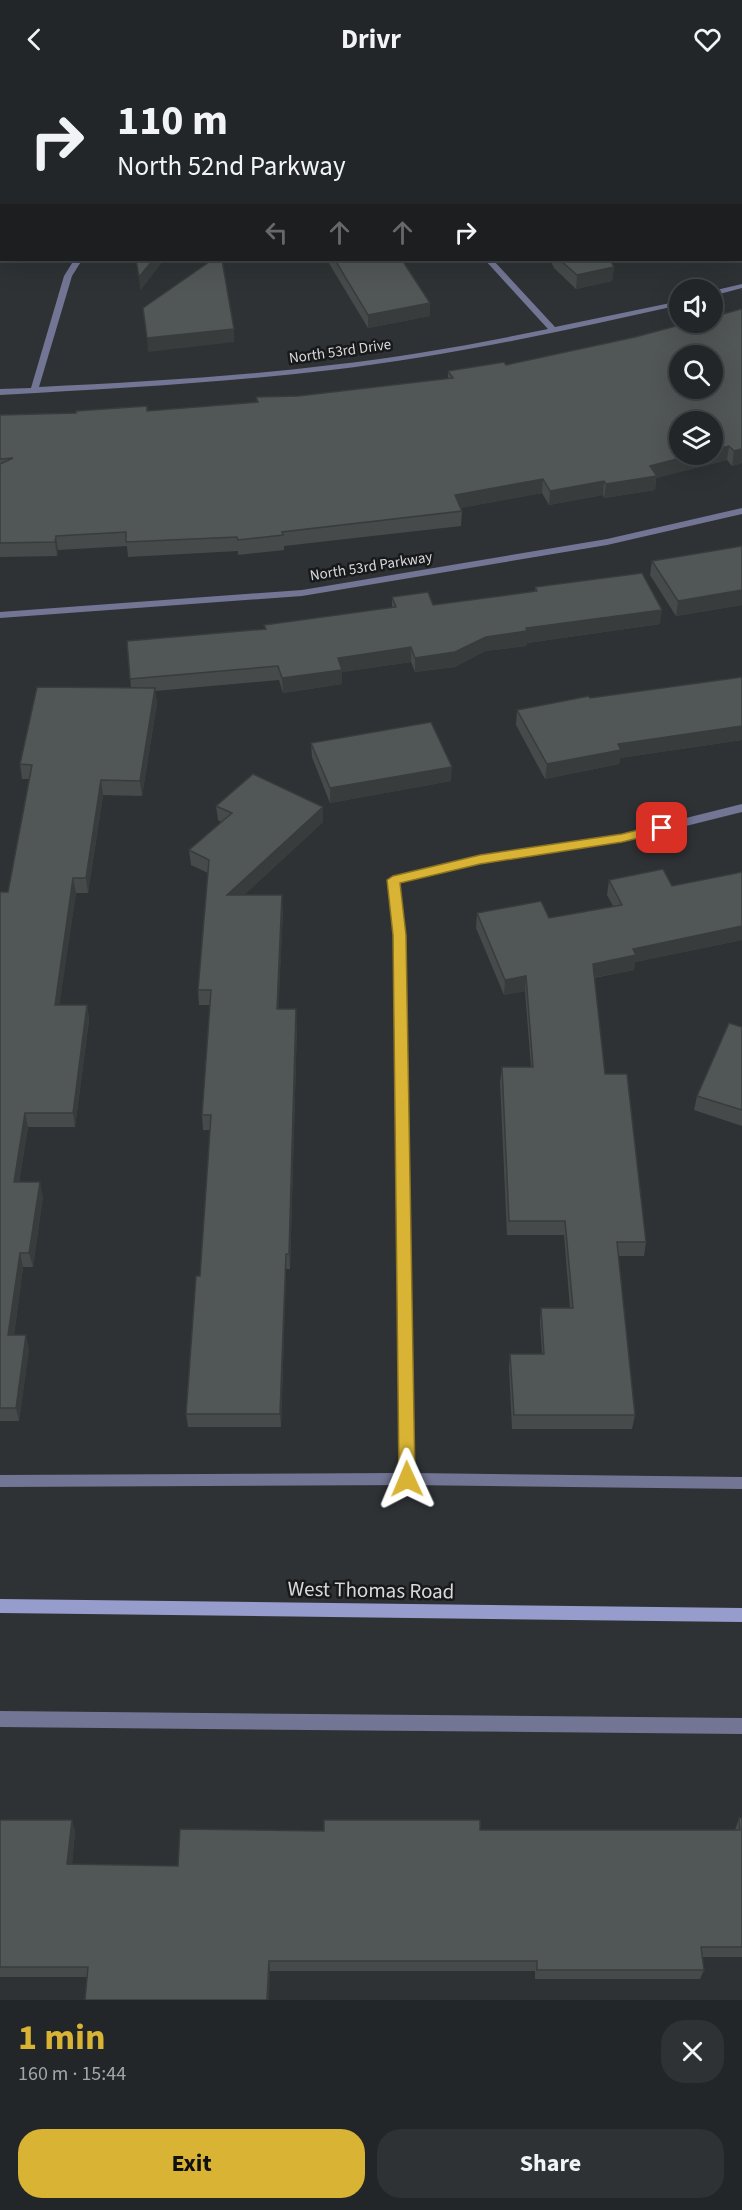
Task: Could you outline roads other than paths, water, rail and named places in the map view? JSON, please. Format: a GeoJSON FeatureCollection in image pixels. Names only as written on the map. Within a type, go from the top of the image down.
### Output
{"type":"FeatureCollection","features":[{"type":"Feature","properties":{"kind":"main road","name":"West Thomas Road"},"geometry":{"type":"LineString","coordinates":[[0,1606],[742,1615]]}},
{"type":"Feature","properties":{"kind":"street"},"geometry":{"type":"LineString","coordinates":[[34,391],[68,276],[77,261]]}},
{"type":"Feature","properties":{"kind":"street"},"geometry":{"type":"LineString","coordinates":[[490,261],[554,331]]}},
{"type":"Feature","properties":{"kind":"street"},"geometry":{"type":"LineString","coordinates":[[723,291],[742,286]]}},
{"type":"Feature","properties":{"kind":"street","name":"North 53rd Drive"},"geometry":{"type":"LineString","coordinates":[[0,393],[283,373],[429,353],[554,331],[669,305]]}},
{"type":"Feature","properties":{"kind":"street","name":"North 53rd Parkway"},"geometry":{"type":"LineString","coordinates":[[0,615],[302,593],[607,542],[742,511]]}},
{"type":"Feature","properties":{"kind":"street"},"geometry":{"type":"LineString","coordinates":[[407,1479],[400,935],[393,880],[480,860],[622,838],[742,808]]}},
{"type":"Feature","properties":{"kind":"street"},"geometry":{"type":"LineString","coordinates":[[0,1481],[407,1479],[742,1483]]}},
{"type":"Feature","properties":{"kind":"street"},"geometry":{"type":"LineString","coordinates":[[0,1719],[742,1725]]}}]}
